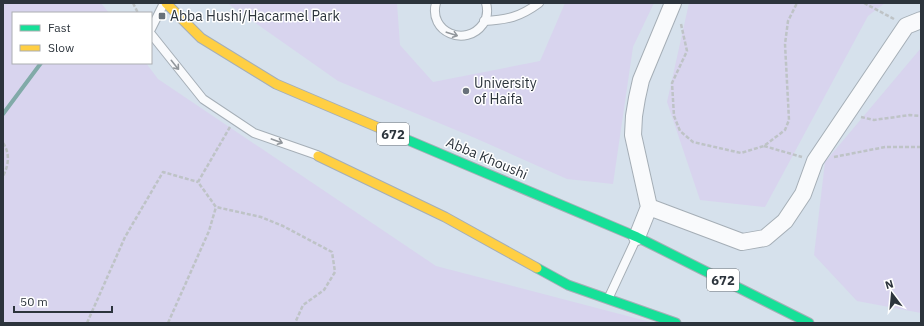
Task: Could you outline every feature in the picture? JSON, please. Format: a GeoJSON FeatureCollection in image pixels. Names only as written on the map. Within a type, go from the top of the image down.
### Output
{"type":"FeatureCollection","features":[{"type":"Feature","properties":{"kind":"main road","name":"Abba Khoushi"},"geometry":{"type":"LineString","coordinates":[[165,3],[201,38],[276,84],[637,236],[809,323]]}},
{"type":"Feature","properties":{"kind":"main road"},"geometry":{"type":"LineString","coordinates":[[318,156],[445,217],[568,285],[676,323]]}},
{"type":"Feature","properties":{"kind":"street"},"geometry":{"type":"LineString","coordinates":[[637,236],[649,207],[633,134],[634,116],[641,80],[671,6]]}},
{"type":"Feature","properties":{"kind":"street"},"geometry":{"type":"LineString","coordinates":[[649,207],[742,242],[765,238],[785,221],[802,194],[815,161],[906,26],[921,20]]}},
{"type":"Feature","properties":{"kind":"lane"},"geometry":{"type":"LineString","coordinates":[[152,27],[165,3]]}},
{"type":"Feature","properties":{"kind":"lane"},"geometry":{"type":"LineString","coordinates":[[436,3],[435,17],[439,25],[445,31],[454,35],[463,36],[471,34],[479,29],[486,14],[486,3]]}},
{"type":"Feature","properties":{"kind":"lane"},"geometry":{"type":"LineString","coordinates":[[484,21],[501,20],[525,13],[539,3]]}},
{"type":"Feature","properties":{"kind":"lane"},"geometry":{"type":"LineString","coordinates":[[152,35],[203,99],[254,133],[318,156]]}},
{"type":"Feature","properties":{"kind":"lane"},"geometry":{"type":"LineString","coordinates":[[608,300],[637,236]]}},
{"type":"Feature","properties":{"kind":"path"},"geometry":{"type":"LineString","coordinates":[[133,3],[138,12]]}},
{"type":"Feature","properties":{"kind":"path"},"geometry":{"type":"LineString","coordinates":[[671,6],[678,14],[687,51],[672,82],[674,116],[680,131],[693,142],[741,153],[764,146],[785,130],[789,120],[785,44],[788,21],[797,3]]}},
{"type":"Feature","properties":{"kind":"path"},"geometry":{"type":"LineString","coordinates":[[864,3],[906,26]]}},
{"type":"Feature","properties":{"kind":"path"},"geometry":{"type":"LineString","coordinates":[[851,108],[857,116],[874,120],[921,116]]}},
{"type":"Feature","properties":{"kind":"path"},"geometry":{"type":"LineString","coordinates":[[198,182],[234,120]]}},
{"type":"Feature","properties":{"kind":"path"},"geometry":{"type":"LineString","coordinates":[[3,143],[9,156],[6,172],[3,176]]}},
{"type":"Feature","properties":{"kind":"path"},"geometry":{"type":"LineString","coordinates":[[764,146],[815,161],[885,147],[921,147]]}},
{"type":"Feature","properties":{"kind":"path"},"geometry":{"type":"LineString","coordinates":[[87,323],[125,237],[162,172],[198,182],[216,207],[261,217],[283,226],[332,252],[335,272],[324,290],[303,305],[295,323]]}},
{"type":"Feature","properties":{"kind":"path"},"geometry":{"type":"LineString","coordinates":[[168,323],[209,231],[216,207]]}},
{"type":"Feature","properties":{"kind":"shaded area"},"geometry":{"type":"Polygon","coordinates":[[[3,3],[101,3],[108,12],[12,12],[12,64],[147,64],[158,79],[436,266],[654,323],[3,323],[3,3]]]}},
{"type":"Feature","properties":{"kind":"shaded area","name":"University of Haifa"},"geometry":{"type":"Polygon","coordinates":[[[227,3],[397,3],[400,45],[433,82],[540,61],[565,3],[654,3],[633,47],[613,184],[567,179],[475,138],[338,81],[227,3]]]}},
{"type":"Feature","properties":{"kind":"shaded area"},"geometry":{"type":"Polygon","coordinates":[[[689,3],[885,3],[868,16],[765,207],[700,200],[667,102],[689,3]]]}},
{"type":"Feature","properties":{"kind":"shaded area"},"geometry":{"type":"Polygon","coordinates":[[[921,48],[921,313],[857,301],[814,255],[825,162],[921,48]]]}},
{"type":"Feature","properties":{"kind":"waterway"},"geometry":{"type":"LineString","coordinates":[[3,114],[40,64]]}},
{"type":"Feature","properties":{"kind":"traffic: fast"},"geometry":{"type":"LineString","coordinates":[[403,138],[637,237],[809,323]]}},
{"type":"Feature","properties":{"kind":"traffic: fast"},"geometry":{"type":"LineString","coordinates":[[537,268],[568,285],[676,323]]}},
{"type":"Feature","properties":{"kind":"traffic: slow"},"geometry":{"type":"LineString","coordinates":[[166,3],[201,38],[276,84],[403,138]]}},
{"type":"Feature","properties":{"kind":"traffic: slow"},"geometry":{"type":"LineString","coordinates":[[318,156],[445,217],[537,268]]}},
{"type":"Feature","properties":{"kind":"place","name":"Abba Hushi/Hacarmel Park"},"geometry":{"type":"Point","coordinates":[162,16]}},
{"type":"Feature","properties":{"kind":"place","name":"University of Haifa"},"geometry":{"type":"Point","coordinates":[466,91]}}]}
